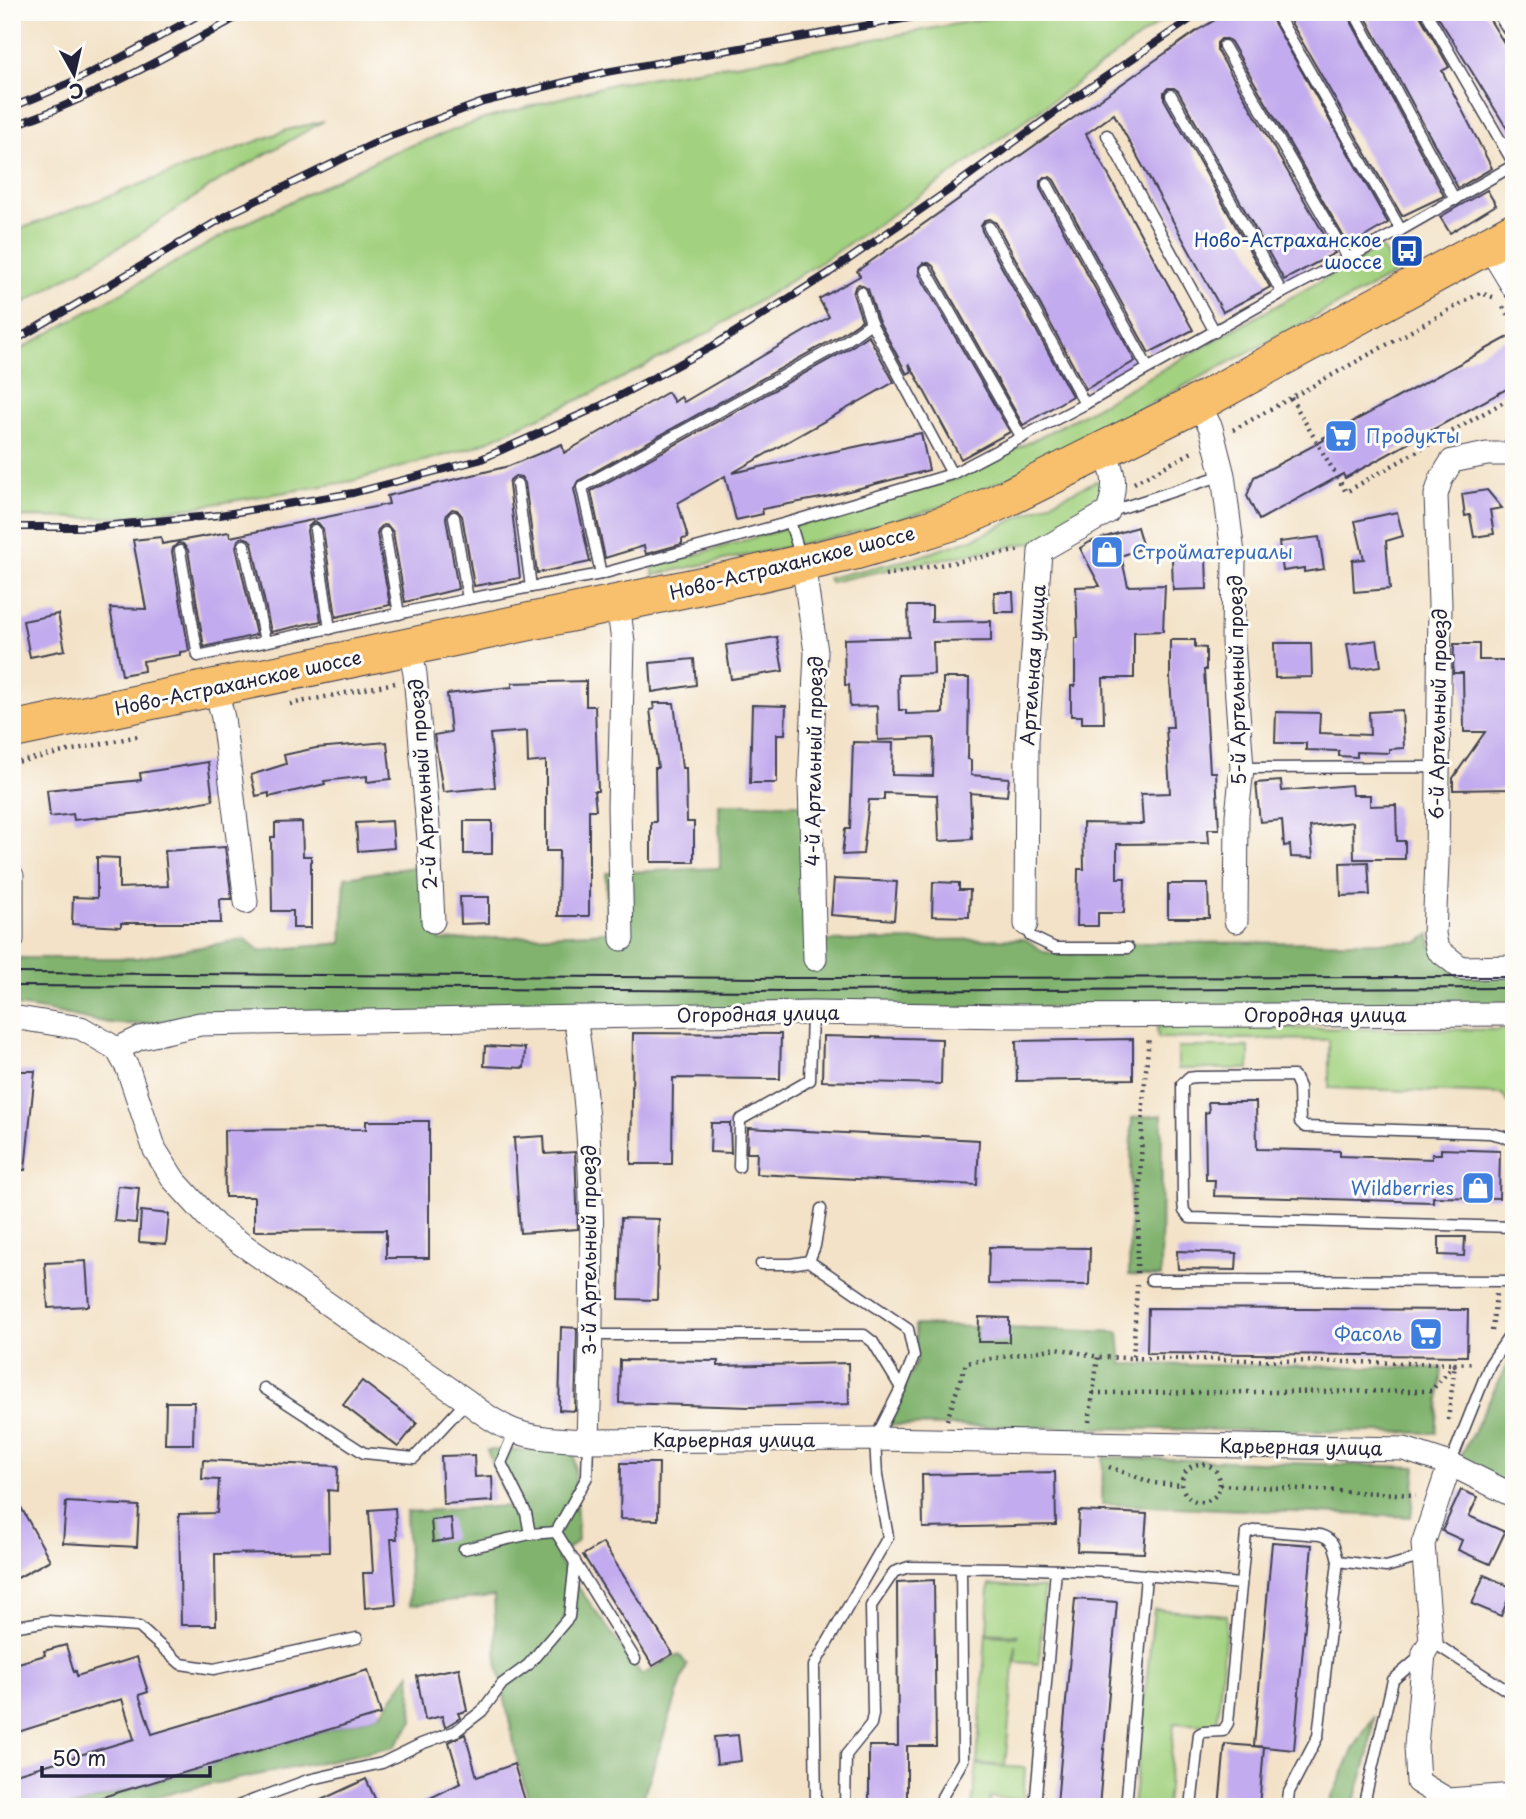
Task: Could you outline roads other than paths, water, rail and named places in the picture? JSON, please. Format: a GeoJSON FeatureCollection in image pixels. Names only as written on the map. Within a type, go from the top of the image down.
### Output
{"type":"FeatureCollection","features":[{"type":"Feature","properties":{"kind":"main road","name":"Ново-Астраханское шоссе"},"geometry":{"type":"LineString","coordinates":[[12,730],[216,688],[405,631],[609,588],[803,563],[855,551],[958,520],[1198,402],[1501,238]]}},
{"type":"Feature","properties":{"kind":"street"},"geometry":{"type":"LineString","coordinates":[[1501,238],[1514,288]]}},
{"type":"Feature","properties":{"kind":"street","name":"5-й Артельный проезд"},"geometry":{"type":"LineString","coordinates":[[1198,402],[1211,428],[1223,475],[1234,561],[1233,642],[1242,768],[1237,815],[1236,921]]}},
{"type":"Feature","properties":{"kind":"street"},"geometry":{"type":"LineString","coordinates":[[1103,449],[1114,473],[1114,493],[1108,512]]}},
{"type":"Feature","properties":{"kind":"street","name":"6-й Артельный проезд"},"geometry":{"type":"LineString","coordinates":[[1514,454],[1487,454],[1452,461],[1441,479],[1436,495],[1440,604],[1434,934],[1437,949],[1461,968],[1514,967]]}},
{"type":"Feature","properties":{"kind":"street","name":"Артельная улица"},"geometry":{"type":"LineString","coordinates":[[1026,924],[1027,741],[1040,551],[1108,512]]}},
{"type":"Feature","properties":{"kind":"street","name":"4-й Артельный проезд"},"geometry":{"type":"LineString","coordinates":[[803,563],[816,652],[810,784],[815,959]]}},
{"type":"Feature","properties":{"kind":"street"},"geometry":{"type":"LineString","coordinates":[[609,588],[623,642],[620,807],[622,939]]}},
{"type":"Feature","properties":{"kind":"street","name":"2-й Артельный проезд"},"geometry":{"type":"LineString","coordinates":[[405,631],[428,827],[433,921]]}},
{"type":"Feature","properties":{"kind":"street"},"geometry":{"type":"LineString","coordinates":[[216,688],[223,718],[246,902]]}},
{"type":"Feature","properties":{"kind":"street"},"geometry":{"type":"LineString","coordinates":[[12,876],[12,940]]}},
{"type":"Feature","properties":{"kind":"street","name":"Огородная улица"},"geometry":{"type":"LineString","coordinates":[[117,1049],[140,1038],[200,1024],[812,1013],[1012,1016],[1514,1014]]}},
{"type":"Feature","properties":{"kind":"street"},"geometry":{"type":"LineString","coordinates":[[12,1017],[81,1028],[117,1049]]}},
{"type":"Feature","properties":{"kind":"street","name":"3-й Артельный проезд"},"geometry":{"type":"LineString","coordinates":[[576,1017],[583,1065],[593,1197],[588,1441]]}},
{"type":"Feature","properties":{"kind":"street","name":"Карьерная улица"},"geometry":{"type":"LineString","coordinates":[[117,1049],[128,1069],[155,1150],[174,1181],[216,1226],[467,1401],[491,1421],[514,1433],[545,1439],[588,1441],[875,1440],[1404,1449],[1450,1464],[1514,1496]]}},
{"type":"Feature","properties":{"kind":"street"},"geometry":{"type":"LineString","coordinates":[[1450,1464],[1423,1544],[1428,1647],[1416,1745],[1418,1782],[1448,1800],[1514,1795]]}},
{"type":"Feature","properties":{"kind":"lane"},"geometry":{"type":"LineString","coordinates":[[1354,12],[1455,200]]}},
{"type":"Feature","properties":{"kind":"lane"},"geometry":{"type":"LineString","coordinates":[[180,551],[198,656],[330,629],[405,631],[468,599],[531,587],[609,588],[790,522],[952,474],[1085,404],[1514,165],[1426,12]]}},
{"type":"Feature","properties":{"kind":"lane"},"geometry":{"type":"LineString","coordinates":[[1497,12],[1514,39]]}},
{"type":"Feature","properties":{"kind":"lane"},"geometry":{"type":"LineString","coordinates":[[1276,13],[1401,230]]}},
{"type":"Feature","properties":{"kind":"lane"},"geometry":{"type":"LineString","coordinates":[[1224,46],[1347,257]]}},
{"type":"Feature","properties":{"kind":"lane"},"geometry":{"type":"LineString","coordinates":[[1171,95],[1282,293]]}},
{"type":"Feature","properties":{"kind":"lane"},"geometry":{"type":"LineString","coordinates":[[1107,135],[1214,332]]}},
{"type":"Feature","properties":{"kind":"lane"},"geometry":{"type":"LineString","coordinates":[[1047,184],[1148,368]]}},
{"type":"Feature","properties":{"kind":"lane"},"geometry":{"type":"LineString","coordinates":[[989,227],[1085,404]]}},
{"type":"Feature","properties":{"kind":"lane"},"geometry":{"type":"LineString","coordinates":[[926,270],[1022,438]]}},
{"type":"Feature","properties":{"kind":"lane"},"geometry":{"type":"LineString","coordinates":[[861,292],[872,323],[952,474]]}},
{"type":"Feature","properties":{"kind":"lane"},"geometry":{"type":"LineString","coordinates":[[609,588],[582,487],[844,343],[872,323]]}},
{"type":"Feature","properties":{"kind":"lane"},"geometry":{"type":"LineString","coordinates":[[1108,512],[1223,475]]}},
{"type":"Feature","properties":{"kind":"lane"},"geometry":{"type":"LineString","coordinates":[[517,484],[531,587]]}},
{"type":"Feature","properties":{"kind":"lane"},"geometry":{"type":"LineString","coordinates":[[454,517],[468,599]]}},
{"type":"Feature","properties":{"kind":"lane"},"geometry":{"type":"LineString","coordinates":[[790,522],[803,563]]}},
{"type":"Feature","properties":{"kind":"lane"},"geometry":{"type":"LineString","coordinates":[[315,530],[330,629]]}},
{"type":"Feature","properties":{"kind":"lane"},"geometry":{"type":"LineString","coordinates":[[385,533],[405,631]]}},
{"type":"Feature","properties":{"kind":"lane"},"geometry":{"type":"LineString","coordinates":[[244,545],[265,641]]}},
{"type":"Feature","properties":{"kind":"lane"},"geometry":{"type":"LineString","coordinates":[[1242,768],[1437,769]]}},
{"type":"Feature","properties":{"kind":"lane"},"geometry":{"type":"LineString","coordinates":[[1026,924],[1030,936],[1055,948],[1128,948]]}},
{"type":"Feature","properties":{"kind":"lane"},"geometry":{"type":"LineString","coordinates":[[739,1167],[740,1121],[810,1080],[812,1013]]}},
{"type":"Feature","properties":{"kind":"lane"},"geometry":{"type":"LineString","coordinates":[[1514,1142],[1489,1133],[1305,1127],[1300,1122],[1299,1082],[1294,1076],[1196,1077],[1188,1078],[1182,1084],[1183,1202],[1184,1211],[1190,1218],[1514,1227]]}},
{"type":"Feature","properties":{"kind":"lane"},"geometry":{"type":"LineString","coordinates":[[809,1261],[815,1247],[821,1209]]}},
{"type":"Feature","properties":{"kind":"lane"},"geometry":{"type":"LineString","coordinates":[[761,1264],[809,1261],[908,1329],[914,1356],[875,1440],[877,1476],[888,1537],[814,1666],[816,1807]]}},
{"type":"Feature","properties":{"kind":"lane"},"geometry":{"type":"LineString","coordinates":[[1152,1280],[1514,1281]]}},
{"type":"Feature","properties":{"kind":"lane"},"geometry":{"type":"LineString","coordinates":[[1450,1464],[1490,1364],[1514,1329]]}},
{"type":"Feature","properties":{"kind":"lane"},"geometry":{"type":"LineString","coordinates":[[591,1335],[864,1335],[873,1342],[901,1388]]}},
{"type":"Feature","properties":{"kind":"lane"},"geometry":{"type":"LineString","coordinates":[[264,1388],[365,1453],[414,1458],[467,1401]]}},
{"type":"Feature","properties":{"kind":"lane"},"geometry":{"type":"LineString","coordinates":[[514,1433],[501,1463],[526,1513],[530,1534]]}},
{"type":"Feature","properties":{"kind":"lane"},"geometry":{"type":"LineString","coordinates":[[556,1532],[587,1477],[588,1441]]}},
{"type":"Feature","properties":{"kind":"lane"},"geometry":{"type":"LineString","coordinates":[[1191,1807],[1199,1734],[1223,1731],[1228,1723],[1244,1540],[1246,1533],[1251,1530],[1329,1538],[1334,1543],[1338,1562],[1318,1736],[1289,1792],[1287,1807]]}},
{"type":"Feature","properties":{"kind":"lane"},"geometry":{"type":"LineString","coordinates":[[464,1549],[530,1534],[556,1532]]}},
{"type":"Feature","properties":{"kind":"lane"},"geometry":{"type":"LineString","coordinates":[[556,1532],[635,1659]]}},
{"type":"Feature","properties":{"kind":"lane"},"geometry":{"type":"LineString","coordinates":[[1338,1562],[1386,1567],[1424,1556]]}},
{"type":"Feature","properties":{"kind":"lane"},"geometry":{"type":"LineString","coordinates":[[235,1807],[308,1780],[382,1763],[456,1731],[482,1711],[502,1684],[528,1665],[569,1617],[575,1561]]}},
{"type":"Feature","properties":{"kind":"lane"},"geometry":{"type":"LineString","coordinates":[[845,1807],[846,1755],[871,1724],[873,1714],[872,1606],[889,1578],[901,1568],[1056,1570],[1240,1584]]}},
{"type":"Feature","properties":{"kind":"lane"},"geometry":{"type":"LineString","coordinates":[[942,1807],[942,1797],[964,1760],[961,1569]]}},
{"type":"Feature","properties":{"kind":"lane"},"geometry":{"type":"LineString","coordinates":[[1035,1807],[1056,1570]]}},
{"type":"Feature","properties":{"kind":"lane"},"geometry":{"type":"LineString","coordinates":[[1126,1807],[1146,1576]]}},
{"type":"Feature","properties":{"kind":"lane"},"geometry":{"type":"LineString","coordinates":[[12,1627],[48,1621],[139,1627],[181,1664],[214,1669],[357,1638]]}},
{"type":"Feature","properties":{"kind":"lane"},"geometry":{"type":"LineString","coordinates":[[1368,1807],[1364,1803],[1393,1680],[1428,1647],[1514,1695]]}},
{"type":"Feature","properties":{"kind":"tram line"},"geometry":{"type":"LineString","coordinates":[[12,973],[791,978],[1514,977]]}},
{"type":"Feature","properties":{"kind":"tram line"},"geometry":{"type":"LineString","coordinates":[[12,986],[791,991],[1514,988]]}},
{"type":"Feature","properties":{"kind":"railway"},"geometry":{"type":"LineString","coordinates":[[12,107],[86,75],[204,12]]}},
{"type":"Feature","properties":{"kind":"railway"},"geometry":{"type":"LineString","coordinates":[[12,126],[102,89],[246,12]]}},
{"type":"Feature","properties":{"kind":"railway"},"geometry":{"type":"LineString","coordinates":[[12,342],[233,212],[383,139],[483,102],[606,72],[942,12]]}},
{"type":"Feature","properties":{"kind":"railway"},"geometry":{"type":"LineString","coordinates":[[12,527],[92,527],[220,515],[353,493],[479,460],[600,406],[713,346],[829,273],[949,190],[1070,101],[1201,12]]}},
{"type":"Feature","properties":{"kind":"place","name":"Ново-Астраханское шоссе"},"geometry":{"type":"Point","coordinates":[1407,251]}},
{"type":"Feature","properties":{"kind":"place","name":"Продукты"},"geometry":{"type":"Point","coordinates":[1341,436]}},
{"type":"Feature","properties":{"kind":"place","name":"Стройматериалы"},"geometry":{"type":"Point","coordinates":[1107,552]}},
{"type":"Feature","properties":{"kind":"place","name":"Wildberries"},"geometry":{"type":"Point","coordinates":[1478,1188]}},
{"type":"Feature","properties":{"kind":"place","name":"Фасоль"},"geometry":{"type":"Point","coordinates":[1426,1334]}}]}
